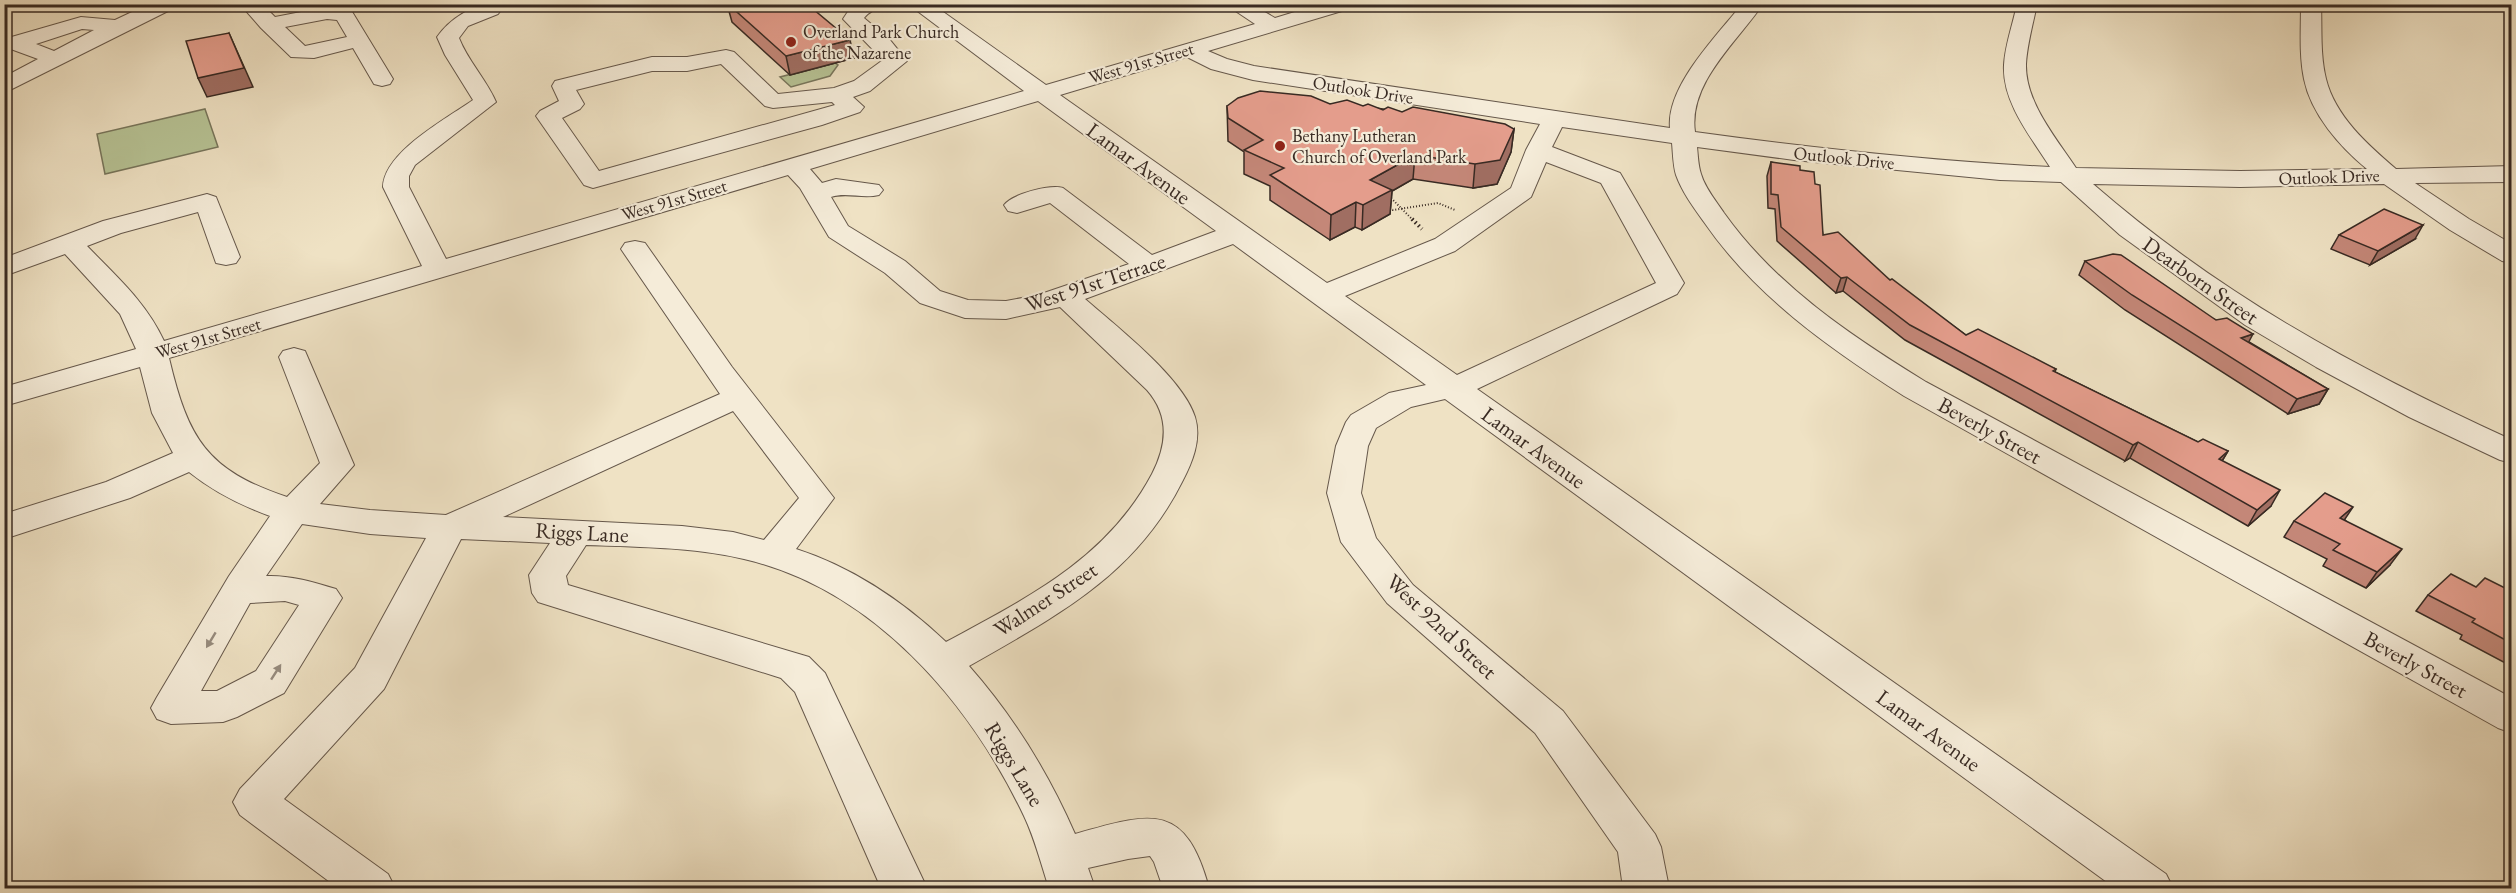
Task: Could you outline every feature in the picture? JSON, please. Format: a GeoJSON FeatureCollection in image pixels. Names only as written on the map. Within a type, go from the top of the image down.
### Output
{"type":"FeatureCollection","features":[{"type":"Feature","properties":{"kind":"street"},"geometry":{"type":"LineString","coordinates":[[15,98],[35,88],[31,72],[167,4]]}},
{"type":"Feature","properties":{"kind":"street"},"geometry":{"type":"LineString","coordinates":[[250,4],[267,24],[299,52],[314,51],[361,40]]}},
{"type":"Feature","properties":{"kind":"street"},"geometry":{"type":"LineString","coordinates":[[837,95],[852,107],[593,180],[548,116],[572,104],[563,86],[652,64],[687,64],[726,57],[773,101],[837,95],[862,86],[896,61],[853,19],[862,7],[871,4]]}},
{"type":"Feature","properties":{"kind":"street","name":"Lamar Avenue"},"geometry":{"type":"LineString","coordinates":[[918,4],[2150,888]]}},
{"type":"Feature","properties":{"kind":"street"},"geometry":{"type":"LineString","coordinates":[[1235,4],[1272,25]]}},
{"type":"Feature","properties":{"kind":"street","name":"West 91st Street"},"geometry":{"type":"LineString","coordinates":[[4,397],[1345,4]]}},
{"type":"Feature","properties":{"kind":"street","name":"Beverly Street"},"geometry":{"type":"LineString","coordinates":[[1753,4],[1699,74],[1688,94],[1682,117],[1688,174],[1701,199],[1725,233],[1758,272],[1853,350],[1915,389],[2511,717]]}},
{"type":"Feature","properties":{"kind":"street","name":"Dearborn Street"},"geometry":{"type":"LineString","coordinates":[[2027,4],[2015,65],[2019,91],[2033,122],[2068,175],[2129,229],[2254,319],[2420,410],[2511,453]]}},
{"type":"Feature","properties":{"kind":"street"},"geometry":{"type":"LineString","coordinates":[[2311,4],[2317,88],[2328,110],[2348,137],[2390,175],[2455,222],[2511,255]]}},
{"type":"Feature","properties":{"kind":"street"},"geometry":{"type":"LineString","coordinates":[[438,270],[396,187],[396,176],[406,160],[485,102],[480,88],[453,54],[448,37],[461,22],[490,10]]}},
{"type":"Feature","properties":{"kind":"street"},"geometry":{"type":"LineString","coordinates":[[267,24],[334,12],[344,14],[382,79]]}},
{"type":"Feature","properties":{"kind":"street"},"geometry":{"type":"LineString","coordinates":[[56,59],[16,43],[81,23],[124,24]]}},
{"type":"Feature","properties":{"kind":"street","name":"Outlook Drive"},"geometry":{"type":"LineString","coordinates":[[1186,49],[1219,64],[1253,73],[1759,149],[1911,165],[2068,175],[2240,179],[2511,174]]}},
{"type":"Feature","properties":{"kind":"street"},"geometry":{"type":"LineString","coordinates":[[1322,295],[1445,245],[1522,192],[1532,145],[1554,119]]}},
{"type":"Feature","properties":{"kind":"street","name":"West 92nd Street"},"geometry":{"type":"LineString","coordinates":[[1532,145],[1611,178],[1670,283],[1667,288],[1627,308],[1452,388],[1400,400],[1362,422],[1352,446],[1344,493],[1359,542],[1400,594],[1549,722],[1639,847],[1646,888]]}},
{"type":"Feature","properties":{"kind":"street"},"geometry":{"type":"LineString","coordinates":[[708,149],[755,176]]}},
{"type":"Feature","properties":{"kind":"street","name":"West 91st Terrace"},"geometry":{"type":"LineString","coordinates":[[793,165],[815,193],[838,231],[895,267],[930,297],[965,309],[1006,310],[1025,307],[1064,296],[1236,233]]}},
{"type":"Feature","properties":{"kind":"street"},"geometry":{"type":"LineString","coordinates":[[815,193],[836,187],[870,190]]}},
{"type":"Feature","properties":{"kind":"street"},"geometry":{"type":"LineString","coordinates":[[1017,205],[1054,193],[1149,266]]}},
{"type":"Feature","properties":{"kind":"street"},"geometry":{"type":"LineString","coordinates":[[4,268],[112,227],[207,202],[226,257]]}},
{"type":"Feature","properties":{"kind":"street","name":"Riggs Lane"},"geometry":{"type":"LineString","coordinates":[[69,242],[125,300],[148,338],[168,416],[176,436],[203,467],[237,489],[283,507],[348,520],[680,537],[751,548],[810,567],[859,591],[905,625],[958,677],[1010,747],[1050,824],[1066,873]]}},
{"type":"Feature","properties":{"kind":"street"},"geometry":{"type":"LineString","coordinates":[[635,249],[739,397],[817,498],[772,555]]}},
{"type":"Feature","properties":{"kind":"street","name":"Walmer Street"},"geometry":{"type":"LineString","coordinates":[[943,662],[1060,595],[1099,566],[1141,524],[1163,490],[1180,447],[1181,422],[1170,397],[1093,320],[1064,296]]}},
{"type":"Feature","properties":{"kind":"street"},"geometry":{"type":"LineString","coordinates":[[240,590],[267,545],[295,509],[337,465],[294,357]]}},
{"type":"Feature","properties":{"kind":"street"},"geometry":{"type":"LineString","coordinates":[[372,888],[255,802],[370,678],[426,568],[450,527],[739,397]]}},
{"type":"Feature","properties":{"kind":"street"},"geometry":{"type":"LineString","coordinates":[[4,527],[118,490],[194,457]]}},
{"type":"Feature","properties":{"kind":"street"},"geometry":{"type":"LineString","coordinates":[[576,532],[547,575],[551,593],[795,667],[811,684],[904,888]]}},
{"type":"Feature","properties":{"kind":"street"},"geometry":{"type":"LineString","coordinates":[[1066,873],[1144,837],[1161,839],[1171,850],[1186,888]]}},
{"type":"Feature","properties":{"kind":"path"},"geometry":{"type":"LineString","coordinates":[[1381,192],[1388,195],[1427,233]]}},
{"type":"Feature","properties":{"kind":"path"},"geometry":{"type":"LineString","coordinates":[[1383,205],[1393,210],[1438,203],[1461,213]]}},
{"type":"Feature","properties":{"kind":"green space"},"geometry":{"type":"Polygon","coordinates":[[[835,63],[838,65],[830,76],[791,87],[780,77],[835,63]]]}},
{"type":"Feature","properties":{"kind":"green space"},"geometry":{"type":"Polygon","coordinates":[[[205,109],[218,147],[105,174],[97,134],[205,109]]]}},
{"type":"Feature","properties":{"kind":"building"},"geometry":{"type":"Polygon","coordinates":[[[728,4],[807,4],[850,40],[786,56],[728,4]]]}},
{"type":"Feature","properties":{"kind":"building"},"geometry":{"type":"Polygon","coordinates":[[[229,33],[244,68],[198,78],[186,41],[229,33]]]}},
{"type":"Feature","properties":{"kind":"building"},"geometry":{"type":"Polygon","coordinates":[[[1260,91],[1311,96],[1330,104],[1347,100],[1363,106],[1368,104],[1383,110],[1388,107],[1402,112],[1413,107],[1505,124],[1514,129],[1500,160],[1475,164],[1415,155],[1370,180],[1392,190],[1363,205],[1356,202],[1331,215],[1270,175],[1284,168],[1244,150],[1263,140],[1228,118],[1227,106],[1238,98],[1260,91]]]}},
{"type":"Feature","properties":{"kind":"building"},"geometry":{"type":"Polygon","coordinates":[[[1771,162],[1800,166],[1800,170],[1814,172],[1815,184],[1820,185],[1823,235],[1838,232],[1890,280],[1892,279],[1966,335],[1978,329],[2056,369],[2053,371],[2198,442],[2203,439],[2228,451],[2219,459],[2280,490],[2257,510],[2138,442],[2133,445],[1910,325],[1847,277],[1841,278],[1781,227],[1778,195],[1771,194],[1771,162]]]}},
{"type":"Feature","properties":{"kind":"building"},"geometry":{"type":"Polygon","coordinates":[[[2384,209],[2423,225],[2378,251],[2339,235],[2384,209]]]}},
{"type":"Feature","properties":{"kind":"building"},"geometry":{"type":"Polygon","coordinates":[[[2113,254],[2121,255],[2216,320],[2227,318],[2253,334],[2241,338],[2328,389],[2297,399],[2132,295],[2085,261],[2113,254]]]}},
{"type":"Feature","properties":{"kind":"building"},"geometry":{"type":"Polygon","coordinates":[[[2325,493],[2353,507],[2340,518],[2402,549],[2377,572],[2333,550],[2340,544],[2294,521],[2325,493]]]}},
{"type":"Feature","properties":{"kind":"building"},"geometry":{"type":"Polygon","coordinates":[[[2451,574],[2476,587],[2485,578],[2511,591],[2511,643],[2472,622],[2475,619],[2428,595],[2451,574]]]}},
{"type":"Feature","properties":{"kind":"place","name":"Overland Park Church of the Nazarene"},"geometry":{"type":"Point","coordinates":[791,42]}},
{"type":"Feature","properties":{"kind":"place","name":"Bethany Lutheran Church of Overland Park"},"geometry":{"type":"Point","coordinates":[1280,146]}}]}
